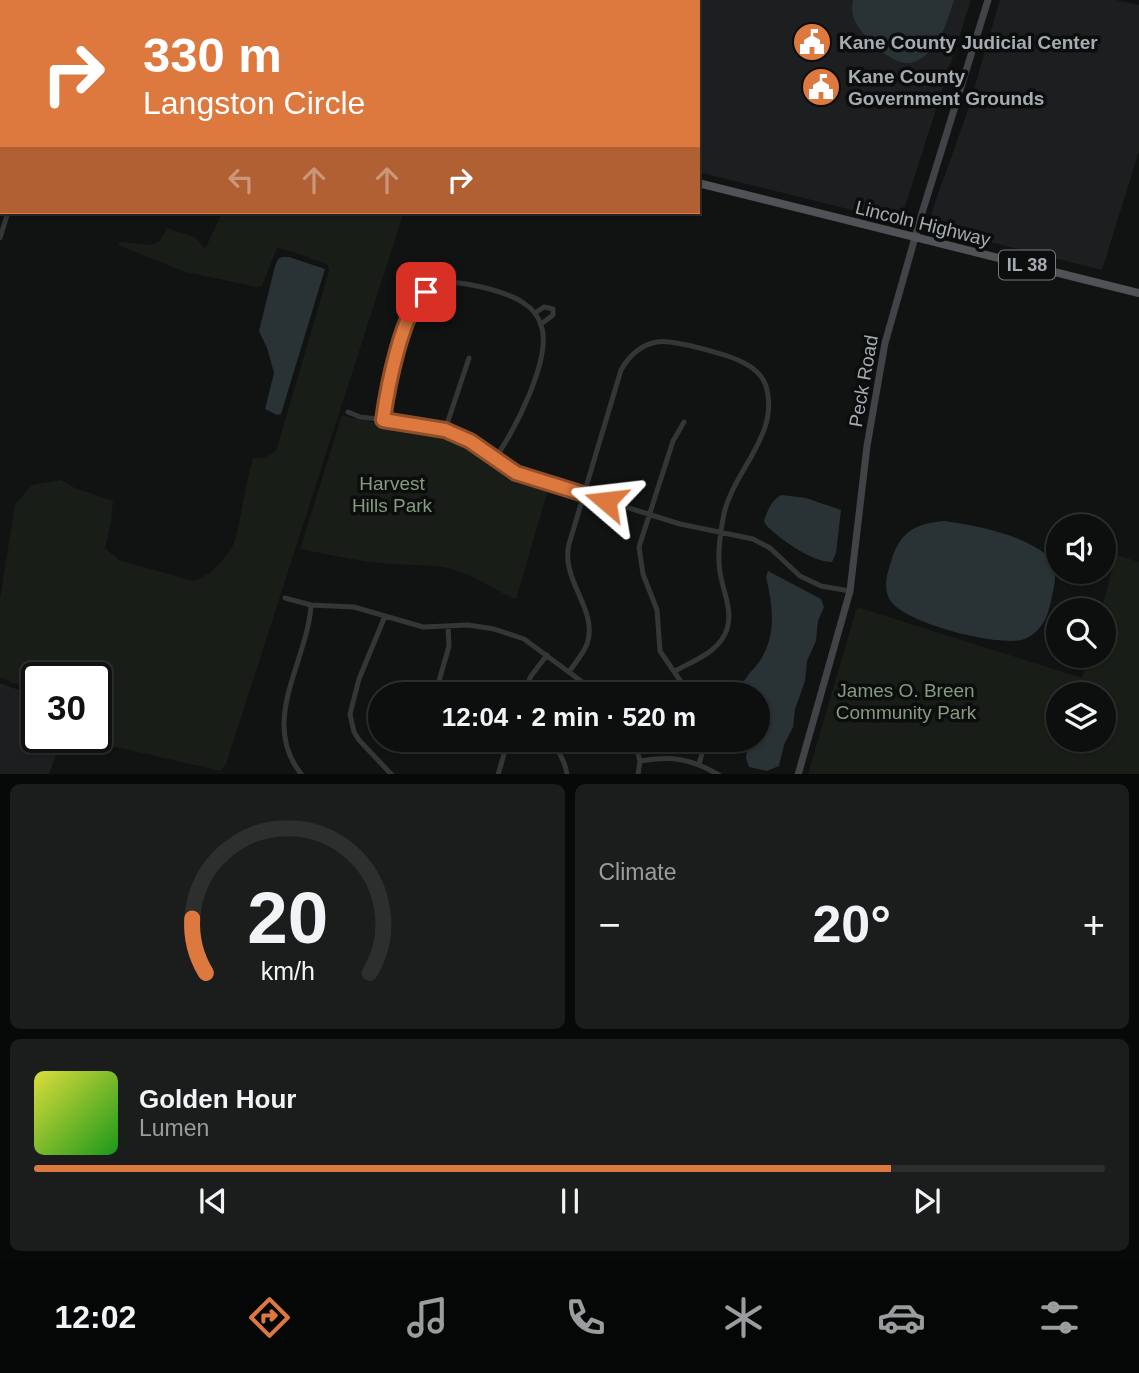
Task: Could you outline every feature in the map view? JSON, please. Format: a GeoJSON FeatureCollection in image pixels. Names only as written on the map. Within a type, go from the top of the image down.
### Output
{"type":"FeatureCollection","features":[{"type":"Feature","properties":{"kind":"main road","name":"Lincoln Highway"},"geometry":{"type":"LineString","coordinates":[[700,183],[1139,293]]}},
{"type":"Feature","properties":{"kind":"street","name":"Peck Road"},"geometry":{"type":"LineString","coordinates":[[798,774],[849,590],[867,446],[882,357],[988,0]]}},
{"type":"Feature","properties":{"kind":"street"},"geometry":{"type":"LineString","coordinates":[[0,238],[7,214]]}},
{"type":"Feature","properties":{"kind":"street"},"geometry":{"type":"LineString","coordinates":[[426,292],[421,284],[424,276],[432,276],[436,284]]}},
{"type":"Feature","properties":{"kind":"street"},"geometry":{"type":"LineString","coordinates":[[383,420],[390,376],[405,328],[414,304],[426,292],[436,284],[452,282],[516,298],[535,313],[541,324],[543,347],[530,391],[512,433],[495,458]]}},
{"type":"Feature","properties":{"kind":"street"},"geometry":{"type":"LineString","coordinates":[[535,313],[544,307],[553,309],[553,315],[541,324]]}},
{"type":"Feature","properties":{"kind":"street"},"geometry":{"type":"LineString","coordinates":[[569,672],[585,649],[589,631],[567,558],[584,495],[621,370],[627,359],[645,346],[663,341],[741,361],[756,371],[766,385],[768,408],[755,454],[733,486],[727,501],[719,560],[729,607],[727,630],[714,649],[675,671]]}},
{"type":"Feature","properties":{"kind":"street"},"geometry":{"type":"LineString","coordinates":[[445,430],[469,358]]}},
{"type":"Feature","properties":{"kind":"street"},"geometry":{"type":"LineString","coordinates":[[348,412],[445,430],[470,441],[520,474],[680,524],[760,542],[779,556],[789,568],[810,582],[849,590]]}},
{"type":"Feature","properties":{"kind":"street"},"geometry":{"type":"LineString","coordinates":[[682,682],[660,651],[657,610],[639,558],[639,547],[673,441],[684,422]]}},
{"type":"Feature","properties":{"kind":"street"},"geometry":{"type":"LineString","coordinates":[[285,598],[311,605],[354,607],[418,626],[476,626],[494,629],[524,639],[582,682]]}},
{"type":"Feature","properties":{"kind":"street"},"geometry":{"type":"LineString","coordinates":[[301,774],[286,745],[285,716],[289,687],[309,625],[311,605]]}},
{"type":"Feature","properties":{"kind":"street"},"geometry":{"type":"LineString","coordinates":[[385,617],[357,687],[351,719],[359,740],[391,774]]}},
{"type":"Feature","properties":{"kind":"street"},"geometry":{"type":"LineString","coordinates":[[439,682],[449,646],[449,627]]}},
{"type":"Feature","properties":{"kind":"street"},"geometry":{"type":"LineString","coordinates":[[528,682],[547,655]]}},
{"type":"Feature","properties":{"kind":"street"},"geometry":{"type":"LineString","coordinates":[[498,774],[505,752]]}},
{"type":"Feature","properties":{"kind":"street"},"geometry":{"type":"LineString","coordinates":[[559,752],[567,774]]}},
{"type":"Feature","properties":{"kind":"street"},"geometry":{"type":"LineString","coordinates":[[637,752],[638,774]]}},
{"type":"Feature","properties":{"kind":"street"},"geometry":{"type":"LineString","coordinates":[[699,764],[702,752]]}},
{"type":"Feature","properties":{"kind":"street"},"geometry":{"type":"LineString","coordinates":[[639,761],[674,757],[699,764],[717,774]]}},
{"type":"Feature","properties":{"kind":"shaded area","name":"Kane County Government Grounds"},"geometry":{"type":"Polygon","coordinates":[[[700,0],[971,0],[900,222],[700,172],[700,0]]]}},
{"type":"Feature","properties":{"kind":"shaded area"},"geometry":{"type":"Polygon","coordinates":[[[853,0],[954,0],[936,44],[923,57],[906,63],[888,56],[869,41],[853,16],[853,0]]]}},
{"type":"Feature","properties":{"kind":"shaded area"},"geometry":{"type":"Polygon","coordinates":[[[1000,0],[1116,0],[1139,5],[1139,151],[1102,270],[933,228],[931,223],[930,219],[966,116],[1000,0]]]}},
{"type":"Feature","properties":{"kind":"shaded area"},"geometry":{"type":"Polygon","coordinates":[[[282,257],[325,269],[281,414],[277,415],[265,409],[274,373],[259,331],[275,266],[282,257]]]}},
{"type":"Feature","properties":{"kind":"shaded area"},"geometry":{"type":"Polygon","coordinates":[[[782,495],[806,498],[841,510],[836,553],[832,562],[816,559],[797,549],[766,525],[764,521],[768,509],[775,499],[782,495]]]}},
{"type":"Feature","properties":{"kind":"shaded area"},"geometry":{"type":"Polygon","coordinates":[[[944,521],[987,529],[1029,544],[1046,555],[1046,584],[1054,584],[1052,598],[1046,598],[1046,618],[1035,632],[1025,639],[1013,641],[975,637],[932,625],[899,609],[890,600],[886,590],[892,558],[905,535],[925,524],[944,521]]]}},
{"type":"Feature","properties":{"kind":"shaded area"},"geometry":{"type":"Polygon","coordinates":[[[768,571],[821,599],[824,607],[818,621],[816,641],[807,661],[805,681],[795,709],[793,727],[784,745],[779,766],[767,771],[749,767],[746,758],[747,752],[770,752],[770,682],[744,682],[759,662],[769,642],[772,621],[766,577],[768,571]]]}},
{"type":"Feature","properties":{"kind":"shaded area"},"geometry":{"type":"Polygon","coordinates":[[[0,683],[21,691],[21,753],[57,753],[49,774],[0,774],[0,683]]]}},
{"type":"Feature","properties":{"kind":"green space"},"geometry":{"type":"Polygon","coordinates":[[[224,214],[403,214],[226,764],[221,771],[112,746],[112,662],[21,662],[21,687],[0,677],[0,599],[15,504],[32,485],[61,480],[75,488],[113,501],[105,548],[119,560],[193,581],[212,571],[224,559],[235,540],[253,458],[264,458],[276,451],[329,271],[328,265],[277,248],[262,286],[257,287],[185,272],[118,245],[120,242],[152,245],[159,242],[167,228],[195,237],[205,249],[220,217],[224,214]]]}},
{"type":"Feature","properties":{"kind":"green space","name":"Harvest Hills Park"},"geometry":{"type":"Polygon","coordinates":[[[342,415],[444,434],[463,442],[519,478],[549,487],[516,599],[447,568],[369,562],[300,549],[342,415]]]}},
{"type":"Feature","properties":{"kind":"green space","name":"James O. Breen Community Park"},"geometry":{"type":"Polygon","coordinates":[[[1116,555],[1139,562],[1139,774],[808,774],[857,607],[1082,678],[1085,668],[1116,668],[1116,598],[1104,598],[1108,584],[1116,584],[1116,555]]]}},
{"type":"Feature","properties":{"kind":"place","name":"Kane County Judicial Center"},"geometry":{"type":"Point","coordinates":[812,42]}},
{"type":"Feature","properties":{"kind":"place","name":"Kane County Government Grounds"},"geometry":{"type":"Point","coordinates":[821,87]}},
{"type":"Feature","properties":{"kind":"route"},"geometry":{"type":"LineString","coordinates":[[426,292],[414,304],[405,328],[390,376],[383,420],[445,430],[470,441],[516,473],[606,501]]}}]}
